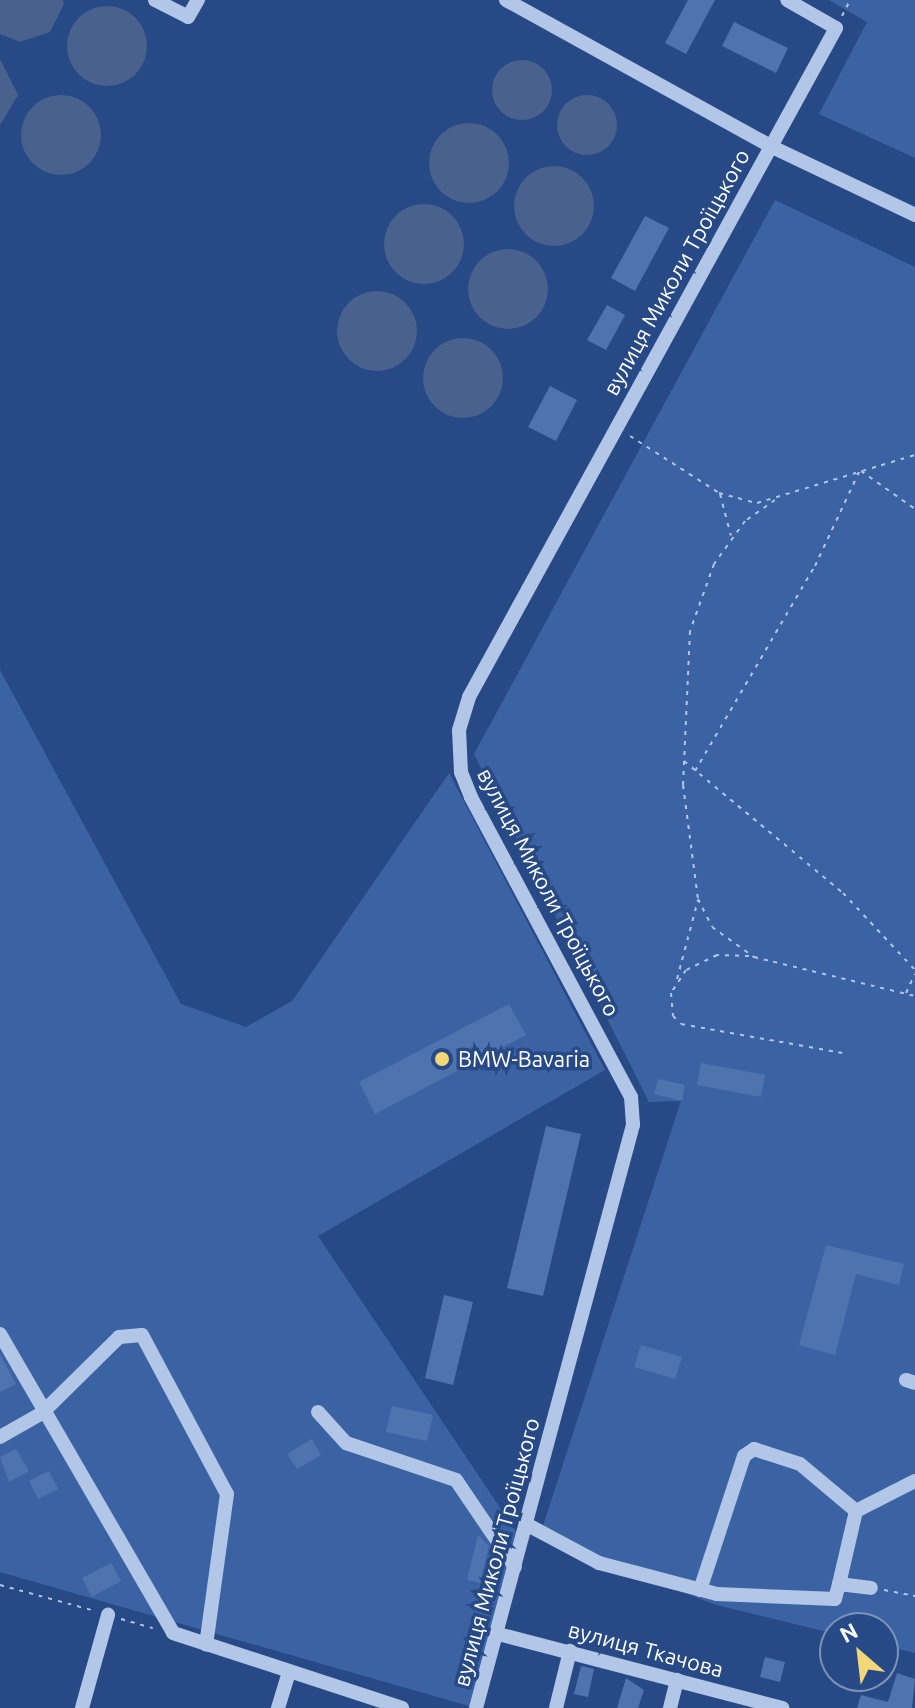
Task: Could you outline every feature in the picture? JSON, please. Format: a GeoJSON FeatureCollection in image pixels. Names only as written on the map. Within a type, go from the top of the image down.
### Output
{"type":"FeatureCollection","features":[{"type":"Feature","properties":{"kind":"street"},"geometry":{"type":"LineString","coordinates":[[155,0],[188,17],[198,0]]}},
{"type":"Feature","properties":{"kind":"street"},"geometry":{"type":"LineString","coordinates":[[506,0],[770,146],[915,215]]}},
{"type":"Feature","properties":{"kind":"street"},"geometry":{"type":"LineString","coordinates":[[787,0],[836,28]]}},
{"type":"Feature","properties":{"kind":"street","name":"вулиця Миколи Троїцького"},"geometry":{"type":"LineString","coordinates":[[476,1708],[630,1149],[631,1097],[471,797],[457,750],[469,697],[836,28]]}},
{"type":"Feature","properties":{"kind":"street"},"geometry":{"type":"LineString","coordinates":[[0,1334],[42,1413],[173,1633],[402,1708]]}},
{"type":"Feature","properties":{"kind":"street"},"geometry":{"type":"LineString","coordinates":[[0,1437],[42,1413],[119,1337],[142,1335],[151,1345],[227,1494],[206,1645]]}},
{"type":"Feature","properties":{"kind":"street"},"geometry":{"type":"LineString","coordinates":[[318,1412],[346,1443],[456,1480],[515,1567]]}},
{"type":"Feature","properties":{"kind":"street"},"geometry":{"type":"LineString","coordinates":[[700,1590],[748,1452],[795,1461],[856,1511]]}},
{"type":"Feature","properties":{"kind":"street"},"geometry":{"type":"LineString","coordinates":[[526,1524],[599,1563],[700,1590],[835,1599],[856,1511],[915,1481]]}},
{"type":"Feature","properties":{"kind":"street"},"geometry":{"type":"LineString","coordinates":[[839,1584],[871,1588]]}},
{"type":"Feature","properties":{"kind":"street"},"geometry":{"type":"LineString","coordinates":[[82,1708],[108,1615]]}},
{"type":"Feature","properties":{"kind":"street","name":"вулиця Ткачова"},"geometry":{"type":"LineString","coordinates":[[498,1634],[783,1708]]}},
{"type":"Feature","properties":{"kind":"street"},"geometry":{"type":"LineString","coordinates":[[556,1708],[570,1651]]}},
{"type":"Feature","properties":{"kind":"street"},"geometry":{"type":"LineString","coordinates":[[278,1708],[289,1672]]}},
{"type":"Feature","properties":{"kind":"street"},"geometry":{"type":"LineString","coordinates":[[670,1708],[677,1680]]}},
{"type":"Feature","properties":{"kind":"path"},"geometry":{"type":"LineString","coordinates":[[836,28],[850,0]]}},
{"type":"Feature","properties":{"kind":"path"},"geometry":{"type":"LineString","coordinates":[[617,426],[719,493],[775,500]]}},
{"type":"Feature","properties":{"kind":"path"},"geometry":{"type":"LineString","coordinates":[[730,540],[775,500],[860,470],[915,455]]}},
{"type":"Feature","properties":{"kind":"path"},"geometry":{"type":"LineString","coordinates":[[860,470],[915,509]]}},
{"type":"Feature","properties":{"kind":"path"},"geometry":{"type":"LineString","coordinates":[[695,771],[815,566],[860,470]]}},
{"type":"Feature","properties":{"kind":"path"},"geometry":{"type":"LineString","coordinates":[[719,493],[732,521],[730,540],[690,631],[683,761],[698,899],[712,927],[754,957]]}},
{"type":"Feature","properties":{"kind":"path"},"geometry":{"type":"LineString","coordinates":[[683,761],[843,893],[915,972],[906,994]]}},
{"type":"Feature","properties":{"kind":"path"},"geometry":{"type":"LineString","coordinates":[[698,899],[670,1004],[681,1024],[842,1053]]}},
{"type":"Feature","properties":{"kind":"path"},"geometry":{"type":"LineString","coordinates":[[677,980],[717,955],[754,957],[915,996]]}},
{"type":"Feature","properties":{"kind":"path"},"geometry":{"type":"LineString","coordinates":[[0,1585],[173,1633]]}},
{"type":"Feature","properties":{"kind":"path"},"geometry":{"type":"LineString","coordinates":[[871,1588],[915,1596]]}},
{"type":"Feature","properties":{"kind":"shaded area"},"geometry":{"type":"Polygon","coordinates":[[[0,0],[63,0],[64,4],[50,32],[20,42],[0,34],[0,0]]]}},
{"type":"Feature","properties":{"kind":"shaded area"},"geometry":{"type":"Polygon","coordinates":[[[829,0],[915,0],[915,158],[819,114],[867,22],[829,0]]]}},
{"type":"Feature","properties":{"kind":"shaded area"},"geometry":{"type":"Polygon","coordinates":[[[99,6],[115,6],[129,12],[141,24],[147,46],[141,68],[129,80],[115,86],[99,86],[85,80],[73,68],[67,54],[67,38],[73,24],[85,12],[99,6]]]}},
{"type":"Feature","properties":{"kind":"shaded area"},"geometry":{"type":"Polygon","coordinates":[[[0,59],[18,95],[0,125],[0,59]]]}},
{"type":"Feature","properties":{"kind":"shaded area"},"geometry":{"type":"Polygon","coordinates":[[[522,60],[534,62],[543,69],[550,78],[550,102],[543,111],[534,118],[522,120],[510,118],[501,111],[494,102],[492,90],[494,78],[501,69],[510,62],[522,60]]]}},
{"type":"Feature","properties":{"kind":"shaded area"},"geometry":{"type":"Polygon","coordinates":[[[61,95],[76,98],[89,107],[98,120],[101,135],[98,150],[89,163],[76,172],[61,175],[46,172],[33,163],[24,150],[21,135],[24,120],[33,107],[46,98],[61,95]]]}},
{"type":"Feature","properties":{"kind":"shaded area"},"geometry":{"type":"Polygon","coordinates":[[[587,95],[599,97],[608,104],[615,113],[615,137],[608,146],[599,153],[587,155],[575,153],[566,146],[559,137],[557,125],[559,113],[566,104],[575,97],[587,95]]]}},
{"type":"Feature","properties":{"kind":"shaded area"},"geometry":{"type":"Polygon","coordinates":[[[461,123],[477,123],[491,130],[502,141],[509,155],[506,178],[491,196],[477,203],[461,203],[447,196],[436,185],[429,171],[429,155],[436,141],[447,130],[461,123]]]}},
{"type":"Feature","properties":{"kind":"shaded area"},"geometry":{"type":"Polygon","coordinates":[[[554,166],[569,169],[582,178],[591,191],[594,206],[591,221],[582,234],[569,243],[554,246],[539,243],[526,234],[517,221],[514,206],[517,191],[526,178],[539,169],[554,166]]]}},
{"type":"Feature","properties":{"kind":"shaded area"},"geometry":{"type":"Polygon","coordinates":[[[775,200],[915,267],[915,1653],[899,1649],[899,1612],[819,1612],[819,1630],[713,1604],[540,1535],[681,1101],[649,1102],[474,754],[775,200]]]}},
{"type":"Feature","properties":{"kind":"shaded area"},"geometry":{"type":"Polygon","coordinates":[[[424,204],[439,207],[452,216],[461,229],[464,244],[461,259],[452,272],[439,281],[424,284],[409,281],[396,272],[387,259],[384,244],[387,229],[396,216],[409,207],[424,204]]]}},
{"type":"Feature","properties":{"kind":"shaded area"},"geometry":{"type":"Polygon","coordinates":[[[508,249],[523,252],[536,261],[545,274],[548,289],[545,304],[536,317],[523,326],[508,329],[493,326],[480,317],[471,304],[468,289],[471,274],[480,261],[493,252],[508,249]]]}},
{"type":"Feature","properties":{"kind":"shaded area"},"geometry":{"type":"Polygon","coordinates":[[[377,291],[392,294],[405,303],[414,316],[417,331],[414,346],[405,359],[392,368],[377,371],[362,368],[349,359],[340,346],[337,331],[340,316],[349,303],[362,294],[377,291]]]}},
{"type":"Feature","properties":{"kind":"shaded area"},"geometry":{"type":"Polygon","coordinates":[[[463,338],[478,341],[491,350],[500,363],[503,378],[500,393],[491,406],[478,415],[463,418],[448,415],[435,406],[426,393],[423,378],[426,363],[435,350],[448,341],[463,338]]]}},
{"type":"Feature","properties":{"kind":"shaded area"},"geometry":{"type":"Polygon","coordinates":[[[0,670],[181,1004],[246,1027],[292,1001],[449,773],[605,1070],[318,1236],[519,1536],[476,1708],[0,1572],[0,670]]]}},
{"type":"Feature","properties":{"kind":"building"},"geometry":{"type":"Polygon","coordinates":[[[688,0],[715,0],[686,54],[665,43],[688,0]]]}},
{"type":"Feature","properties":{"kind":"building"},"geometry":{"type":"Polygon","coordinates":[[[734,22],[788,48],[776,73],[722,46],[734,22]]]}},
{"type":"Feature","properties":{"kind":"building"},"geometry":{"type":"Polygon","coordinates":[[[645,216],[669,228],[635,291],[611,278],[645,216]]]}},
{"type":"Feature","properties":{"kind":"building"},"geometry":{"type":"Polygon","coordinates":[[[607,305],[625,315],[606,350],[587,340],[607,305]]]}},
{"type":"Feature","properties":{"kind":"building"},"geometry":{"type":"Polygon","coordinates":[[[550,386],[577,400],[556,441],[528,427],[550,386]]]}},
{"type":"Feature","properties":{"kind":"building","name":"BMW-Bavaria"},"geometry":{"type":"Polygon","coordinates":[[[509,1004],[526,1035],[375,1114],[359,1082],[509,1004]]]}},
{"type":"Feature","properties":{"kind":"building"},"geometry":{"type":"Polygon","coordinates":[[[701,1063],[765,1075],[761,1097],[697,1085],[701,1063]]]}},
{"type":"Feature","properties":{"kind":"building"},"geometry":{"type":"Polygon","coordinates":[[[658,1079],[685,1085],[682,1101],[654,1094],[658,1079]]]}},
{"type":"Feature","properties":{"kind":"building"},"geometry":{"type":"Polygon","coordinates":[[[546,1126],[581,1134],[543,1296],[507,1288],[546,1126]]]}},
{"type":"Feature","properties":{"kind":"building"},"geometry":{"type":"Polygon","coordinates":[[[826,1245],[904,1264],[899,1285],[856,1274],[835,1355],[799,1345],[826,1245]]]}},
{"type":"Feature","properties":{"kind":"building"},"geometry":{"type":"Polygon","coordinates":[[[444,1295],[473,1302],[453,1385],[425,1378],[444,1295]]]}},
{"type":"Feature","properties":{"kind":"building"},"geometry":{"type":"Polygon","coordinates":[[[641,1345],[682,1357],[675,1379],[634,1367],[641,1345]]]}},
{"type":"Feature","properties":{"kind":"building"},"geometry":{"type":"Polygon","coordinates":[[[0,1354],[16,1384],[0,1392],[0,1354]]]}},
{"type":"Feature","properties":{"kind":"building"},"geometry":{"type":"Polygon","coordinates":[[[392,1406],[433,1415],[427,1441],[386,1432],[392,1406]]]}},
{"type":"Feature","properties":{"kind":"building"},"geometry":{"type":"Polygon","coordinates":[[[312,1439],[321,1455],[297,1469],[287,1454],[312,1439]]]}},
{"type":"Feature","properties":{"kind":"building"},"geometry":{"type":"Polygon","coordinates":[[[16,1449],[29,1471],[9,1482],[0,1457],[16,1449]]]}},
{"type":"Feature","properties":{"kind":"building"},"geometry":{"type":"Polygon","coordinates":[[[49,1471],[58,1489],[38,1499],[29,1481],[49,1471]]]}},
{"type":"Feature","properties":{"kind":"building"},"geometry":{"type":"Polygon","coordinates":[[[478,1535],[489,1546],[480,1583],[467,1580],[478,1535]]]}},
{"type":"Feature","properties":{"kind":"building"},"geometry":{"type":"Polygon","coordinates":[[[111,1563],[121,1581],[92,1597],[82,1578],[111,1563]]]}},
{"type":"Feature","properties":{"kind":"building"},"geometry":{"type":"Polygon","coordinates":[[[765,1657],[785,1662],[780,1682],[760,1677],[765,1657]]]}},
{"type":"Feature","properties":{"kind":"building"},"geometry":{"type":"Polygon","coordinates":[[[581,1666],[594,1669],[588,1697],[574,1694],[581,1666]]]}},
{"type":"Feature","properties":{"kind":"building"},"geometry":{"type":"Polygon","coordinates":[[[899,1674],[915,1679],[912,1708],[857,1708],[861,1695],[888,1702],[891,1692],[899,1692],[899,1674]]]}},
{"type":"Feature","properties":{"kind":"building"},"geometry":{"type":"Polygon","coordinates":[[[626,1678],[644,1690],[638,1708],[617,1708],[626,1678]]]}},
{"type":"Feature","properties":{"kind":"place","name":"BMW-Bavaria"},"geometry":{"type":"Point","coordinates":[442,1059]}}]}
